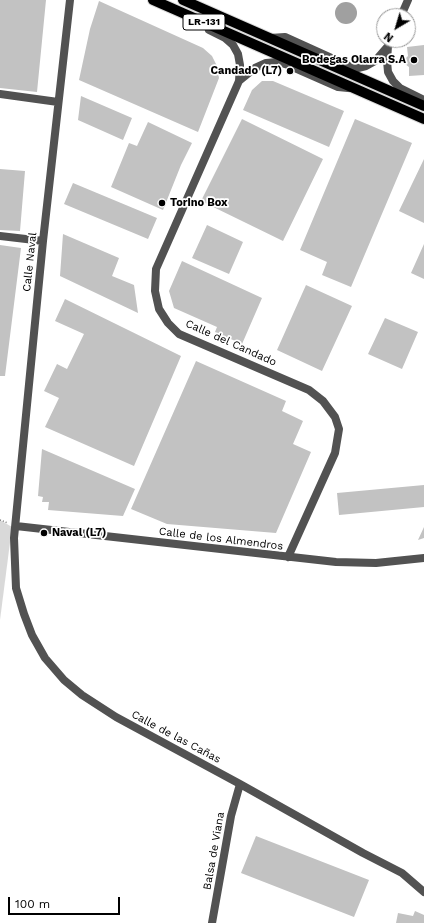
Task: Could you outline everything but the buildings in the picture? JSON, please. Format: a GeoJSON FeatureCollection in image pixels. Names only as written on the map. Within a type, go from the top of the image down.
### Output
{"type":"FeatureCollection","features":[{"type":"Feature","properties":{"kind":"main road","name":"LR-131"},"geometry":{"type":"LineString","coordinates":[[153,0],[424,119]]}},
{"type":"Feature","properties":{"kind":"main road","name":"LR-131"},"geometry":{"type":"LineString","coordinates":[[183,0],[424,106]]}},
{"type":"Feature","properties":{"kind":"street","name":"Calle Naval"},"geometry":{"type":"LineString","coordinates":[[16,526],[43,241],[70,0]]}},
{"type":"Feature","properties":{"kind":"street","name":"Calle del Candado"},"geometry":{"type":"LineString","coordinates":[[164,5],[172,13],[225,38],[233,45],[238,54],[240,65],[239,81],[156,269],[155,291],[158,309],[168,323],[179,334],[309,390],[323,401],[334,417],[339,430],[335,453],[288,557]]}},
{"type":"Feature","properties":{"kind":"street"},"geometry":{"type":"LineString","coordinates":[[268,38],[285,37],[349,66],[358,68],[375,61],[385,48]]}},
{"type":"Feature","properties":{"kind":"street"},"geometry":{"type":"LineString","coordinates":[[388,48],[387,61],[388,72],[393,81],[400,88],[424,100]]}},
{"type":"Feature","properties":{"kind":"street"},"geometry":{"type":"LineString","coordinates":[[239,81],[255,68],[266,63],[277,62],[288,65],[338,87],[354,88]]}},
{"type":"Feature","properties":{"kind":"street"},"geometry":{"type":"LineString","coordinates":[[0,94],[58,102]]}},
{"type":"Feature","properties":{"kind":"street"},"geometry":{"type":"LineString","coordinates":[[0,236],[43,241]]}},
{"type":"Feature","properties":{"kind":"street","name":"Calle de los Almendros"},"geometry":{"type":"LineString","coordinates":[[16,526],[336,562],[376,563],[424,558]]}},
{"type":"Feature","properties":{"kind":"street","name":"Calle de las Cañas"},"geometry":{"type":"LineString","coordinates":[[16,526],[14,538],[16,588],[24,614],[32,636],[45,658],[64,680],[82,695],[116,717],[402,873],[424,892]]}},
{"type":"Feature","properties":{"kind":"street","name":"Balsa de Viana"},"geometry":{"type":"LineString","coordinates":[[212,923],[231,816],[240,784]]}},
{"type":"Feature","properties":{"kind":"shaded area"},"geometry":{"type":"Polygon","coordinates":[[[346,2],[350,3],[356,9],[356,17],[350,23],[346,24],[342,23],[336,17],[335,13],[336,9],[342,3],[346,2]]]}},
{"type":"Feature","properties":{"kind":"shaded area"},"geometry":{"type":"Polygon","coordinates":[[[0,520],[12,527],[0,620],[0,520]]]}},
{"type":"Feature","properties":{"kind":"place","name":"Bodegas Olarra S.A"},"geometry":{"type":"Point","coordinates":[414,60]}},
{"type":"Feature","properties":{"kind":"place","name":"Candado (L7)"},"geometry":{"type":"Point","coordinates":[290,71]}},
{"type":"Feature","properties":{"kind":"place","name":"Torino Box"},"geometry":{"type":"Point","coordinates":[162,203]}},
{"type":"Feature","properties":{"kind":"place","name":"Naval (L7)"},"geometry":{"type":"Point","coordinates":[44,533]}}]}
